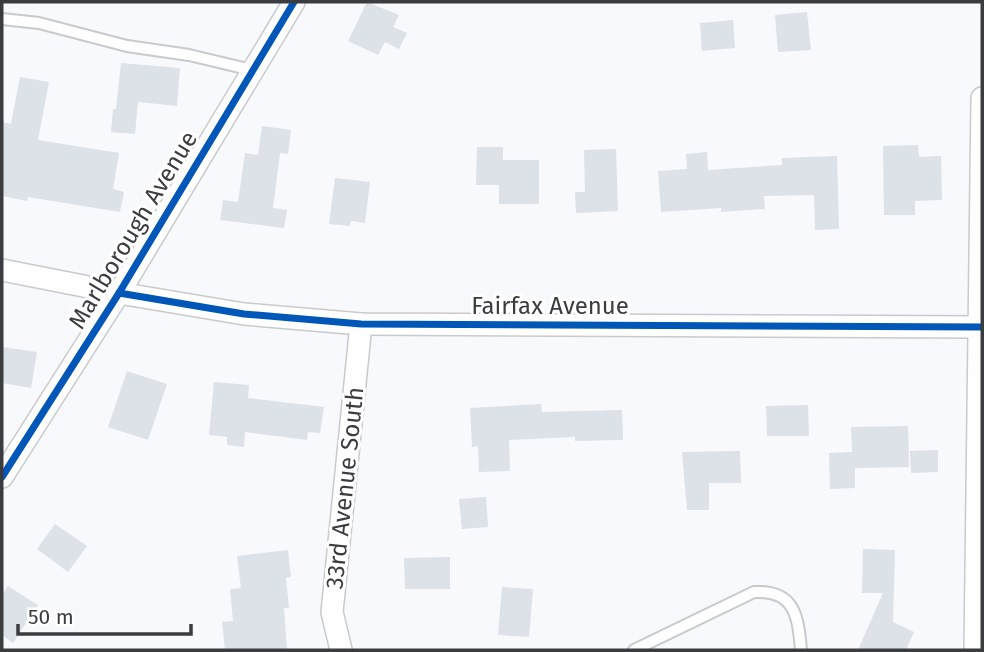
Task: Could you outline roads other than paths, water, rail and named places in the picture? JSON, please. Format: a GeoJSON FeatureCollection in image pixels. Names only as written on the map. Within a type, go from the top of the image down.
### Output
{"type":"FeatureCollection","features":[{"type":"Feature","properties":{"kind":"street","name":"Marlborough Avenue"},"geometry":{"type":"LineString","coordinates":[[2,477],[119,293],[293,2]]}},
{"type":"Feature","properties":{"kind":"street"},"geometry":{"type":"LineString","coordinates":[[975,650],[982,98]]}},
{"type":"Feature","properties":{"kind":"street","name":"Fairfax Avenue"},"geometry":{"type":"LineString","coordinates":[[2,270],[244,314],[361,324],[981,327]]}},
{"type":"Feature","properties":{"kind":"street","name":"33rd Avenue South"},"geometry":{"type":"LineString","coordinates":[[341,650],[332,612],[361,324]]}},
{"type":"Feature","properties":{"kind":"lane"},"geometry":{"type":"LineString","coordinates":[[2,19],[39,23],[127,46],[190,55],[252,71]]}},
{"type":"Feature","properties":{"kind":"lane"},"geometry":{"type":"LineString","coordinates":[[634,650],[754,592],[768,591],[777,593],[793,608],[799,625],[801,650]]}}]}
